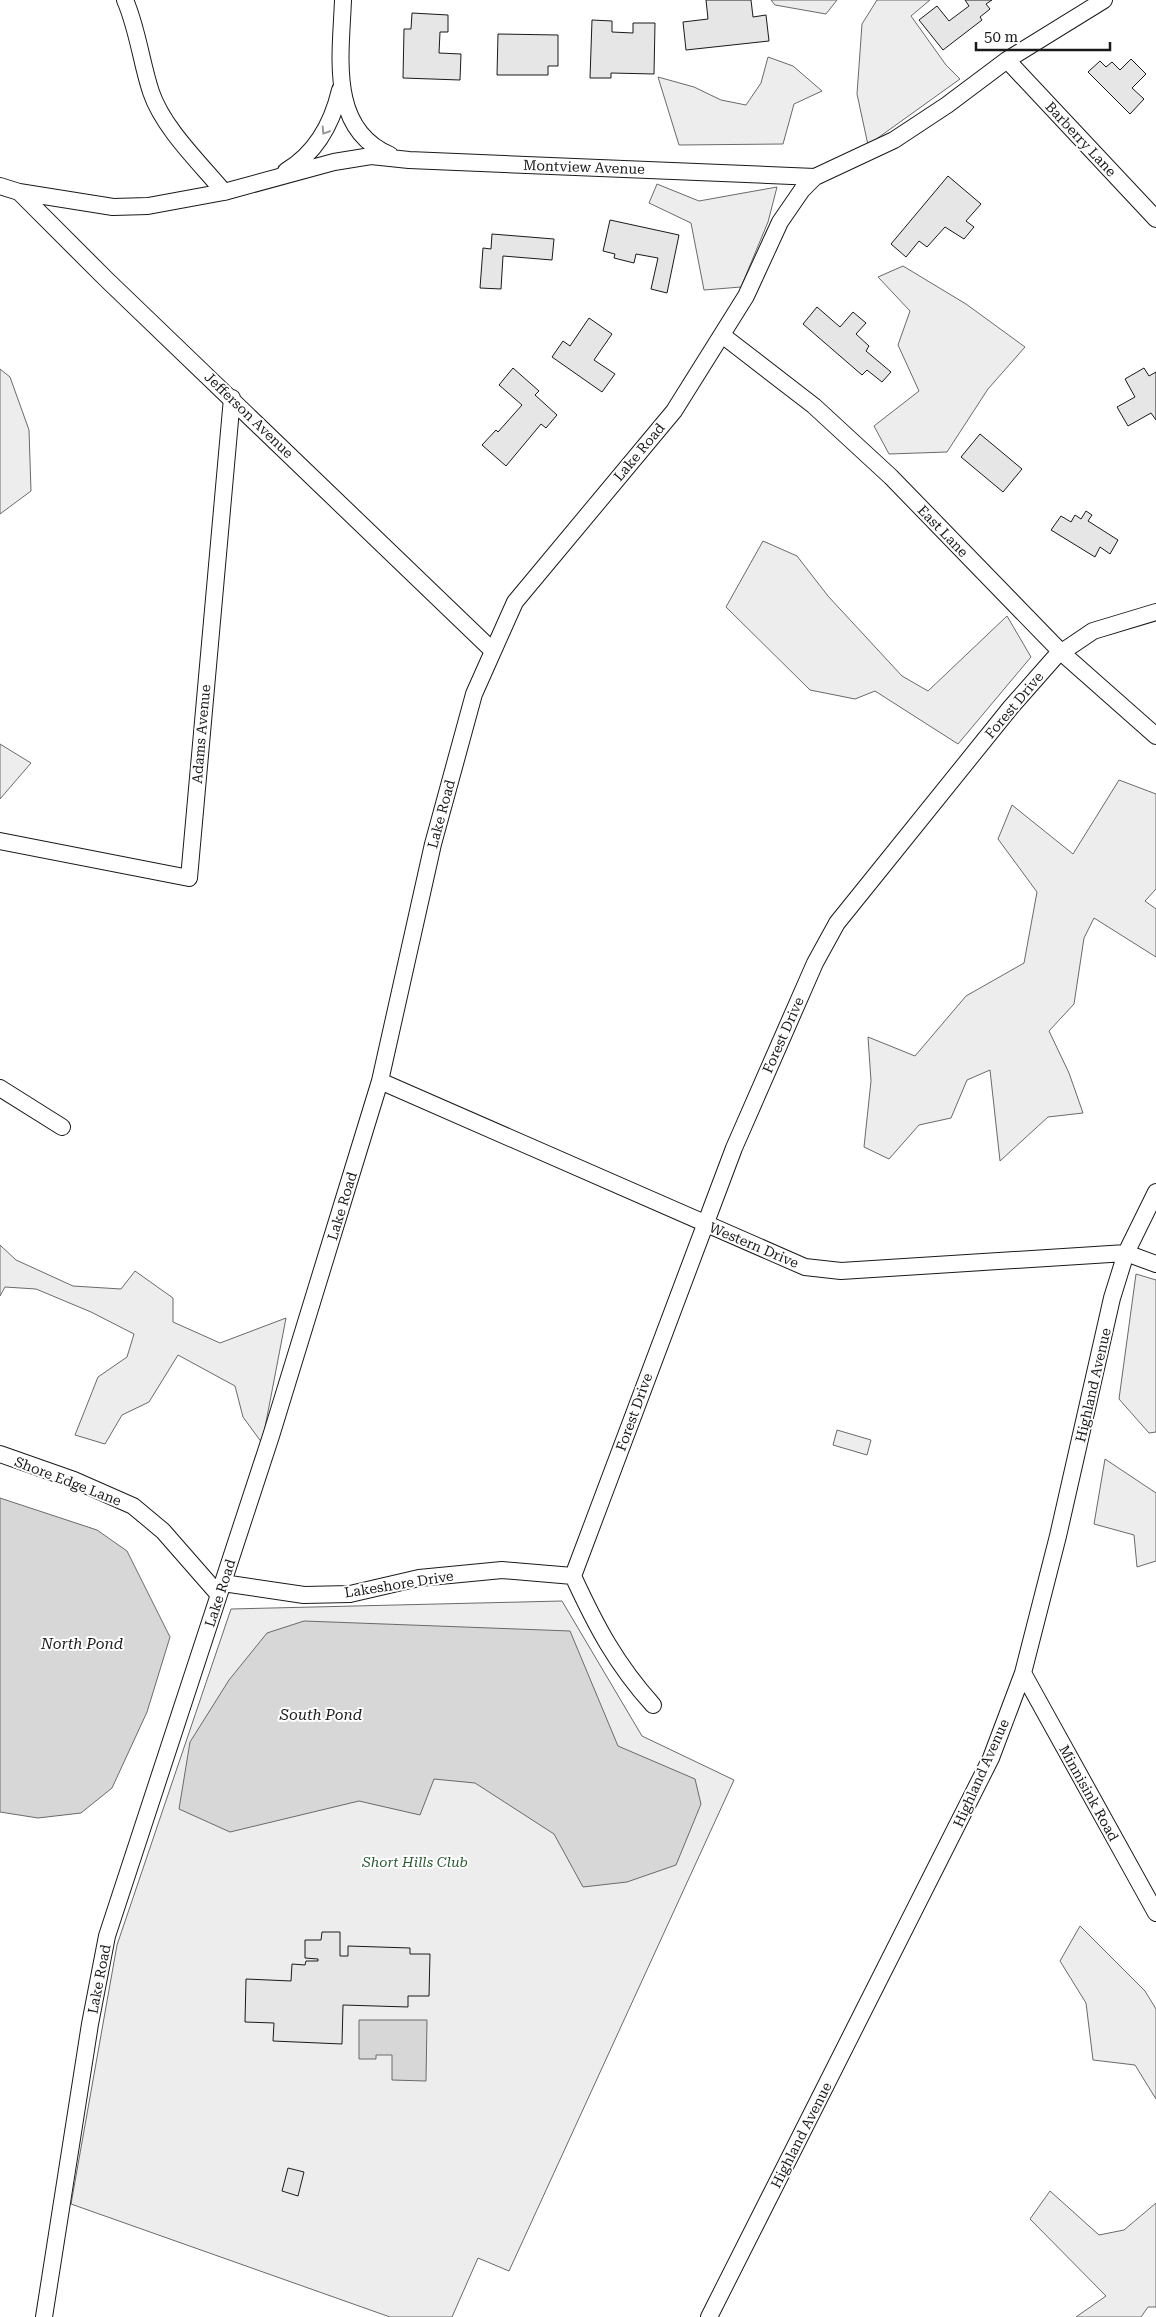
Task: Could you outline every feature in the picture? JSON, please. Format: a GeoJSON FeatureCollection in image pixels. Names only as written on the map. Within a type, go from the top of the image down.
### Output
{"type":"FeatureCollection","features":[{"type":"Feature","properties":{"kind":"street"},"geometry":{"type":"LineString","coordinates":[[125,0],[135,22],[152,94],[164,118],[183,144],[224,192]]}},
{"type":"Feature","properties":{"kind":"street"},"geometry":{"type":"LineString","coordinates":[[343,0],[342,86],[344,102],[357,130],[368,142],[381,151],[409,160]]}},
{"type":"Feature","properties":{"kind":"street","name":"Montview Avenue"},"geometry":{"type":"LineString","coordinates":[[19,192],[113,207],[148,206],[224,192],[334,162],[371,156],[409,160],[815,177],[894,140],[947,106],[1007,60],[1104,0]]}},
{"type":"Feature","properties":{"kind":"street","name":"Barberry Lane"},"geometry":{"type":"LineString","coordinates":[[1007,60],[1156,218]]}},
{"type":"Feature","properties":{"kind":"street"},"geometry":{"type":"LineString","coordinates":[[278,176],[310,152],[325,132],[336,110],[342,86]]}},
{"type":"Feature","properties":{"kind":"street","name":"Lake Road"},"geometry":{"type":"LineString","coordinates":[[44,2317],[90,2024],[107,1936],[271,1436],[380,1080],[433,844],[474,694],[515,602],[674,411],[746,296],[780,222],[802,190],[815,177]]}},
{"type":"Feature","properties":{"kind":"street","name":"Jefferson Avenue"},"geometry":{"type":"LineString","coordinates":[[0,186],[19,192],[106,279],[494,651]]}},
{"type":"Feature","properties":{"kind":"street","name":"East Lane"},"geometry":{"type":"LineString","coordinates":[[722,335],[814,406],[891,477],[1061,652],[1156,736]]}},
{"type":"Feature","properties":{"kind":"street","name":"Adams Avenue"},"geometry":{"type":"LineString","coordinates":[[0,841],[188,878],[232,398]]}},
{"type":"Feature","properties":{"kind":"street","name":"Forest Drive"},"geometry":{"type":"LineString","coordinates":[[573,1576],[704,1223],[734,1148],[815,963],[837,923],[1010,707],[1061,652],[1093,631],[1156,612]]}},
{"type":"Feature","properties":{"kind":"street","name":"Western Drive"},"geometry":{"type":"LineString","coordinates":[[380,1080],[805,1267],[841,1271],[1126,1253],[1156,1264]]}},
{"type":"Feature","properties":{"kind":"street"},"geometry":{"type":"LineString","coordinates":[[0,1088],[62,1127]]}},
{"type":"Feature","properties":{"kind":"street","name":"Highland Avenue"},"geometry":{"type":"LineString","coordinates":[[709,2317],[991,1758],[1023,1673],[1058,1536],[1112,1298],[1126,1253],[1156,1192]]}},
{"type":"Feature","properties":{"kind":"street","name":"Shore Edge Lane"},"geometry":{"type":"LineString","coordinates":[[0,1454],[74,1480],[133,1506],[163,1531],[221,1589]]}},
{"type":"Feature","properties":{"kind":"street","name":"Lakeshore Drive"},"geometry":{"type":"LineString","coordinates":[[221,1589],[350,1594],[419,1578],[502,1570],[573,1576]]}},
{"type":"Feature","properties":{"kind":"street"},"geometry":{"type":"LineString","coordinates":[[573,1576],[609,1649],[630,1680],[653,1705]]}},
{"type":"Feature","properties":{"kind":"street","name":"Minnisink Road"},"geometry":{"type":"LineString","coordinates":[[1023,1673],[1156,1913]]}},
{"type":"Feature","properties":{"kind":"shaded area"},"geometry":{"type":"Polygon","coordinates":[[[771,0],[837,0],[826,14],[775,5],[771,0]]]}},
{"type":"Feature","properties":{"kind":"shaded area"},"geometry":{"type":"Polygon","coordinates":[[[877,0],[930,0],[911,16],[946,65],[960,79],[868,145],[857,94],[862,24],[877,0]]]}},
{"type":"Feature","properties":{"kind":"shaded area"},"geometry":{"type":"Polygon","coordinates":[[[768,57],[793,66],[822,91],[794,104],[783,144],[679,145],[658,77],[694,87],[721,100],[746,105],[761,83],[768,57]]]}},
{"type":"Feature","properties":{"kind":"shaded area"},"geometry":{"type":"Polygon","coordinates":[[[657,184],[699,201],[777,187],[768,222],[741,287],[704,290],[691,223],[649,203],[657,184]]]}},
{"type":"Feature","properties":{"kind":"shaded area"},"geometry":{"type":"Polygon","coordinates":[[[903,266],[966,304],[1025,347],[988,389],[947,452],[889,454],[874,426],[919,391],[898,345],[910,311],[878,277],[903,266]]]}},
{"type":"Feature","properties":{"kind":"shaded area"},"geometry":{"type":"Polygon","coordinates":[[[0,369],[10,377],[29,430],[31,491],[0,514],[0,369]]]}},
{"type":"Feature","properties":{"kind":"shaded area"},"geometry":{"type":"Polygon","coordinates":[[[763,541],[797,556],[828,596],[902,676],[928,691],[1007,616],[1031,657],[958,744],[875,691],[855,699],[810,690],[726,607],[763,541]]]}},
{"type":"Feature","properties":{"kind":"shaded area"},"geometry":{"type":"Polygon","coordinates":[[[0,744],[31,763],[0,799],[0,744]]]}},
{"type":"Feature","properties":{"kind":"shaded area"},"geometry":{"type":"Polygon","coordinates":[[[1119,780],[1156,794],[1156,889],[1145,901],[1156,909],[1156,957],[1094,918],[1084,938],[1074,1004],[1049,1031],[1069,1073],[1083,1113],[1048,1117],[1000,1161],[990,1070],[967,1080],[951,1118],[919,1125],[889,1159],[864,1147],[871,1081],[868,1037],[915,1056],[966,996],[1024,963],[1037,892],[998,839],[1012,805],[1073,854],[1119,780]]]}},
{"type":"Feature","properties":{"kind":"shaded area"},"geometry":{"type":"Polygon","coordinates":[[[0,1245],[16,1260],[73,1286],[121,1289],[135,1271],[173,1298],[173,1322],[220,1343],[286,1318],[262,1443],[243,1417],[235,1386],[178,1355],[149,1402],[122,1415],[105,1444],[75,1435],[98,1377],[127,1357],[134,1334],[91,1312],[36,1289],[5,1287],[0,1296],[0,1245]]]}},
{"type":"Feature","properties":{"kind":"shaded area"},"geometry":{"type":"Polygon","coordinates":[[[1136,1274],[1156,1280],[1156,1432],[1149,1433],[1119,1399],[1136,1274]]]}},
{"type":"Feature","properties":{"kind":"shaded area"},"geometry":{"type":"Polygon","coordinates":[[[837,1430],[871,1440],[867,1455],[833,1445],[837,1430]]]}},
{"type":"Feature","properties":{"kind":"shaded area"},"geometry":{"type":"Polygon","coordinates":[[[1105,1459],[1156,1493],[1156,1561],[1137,1567],[1134,1535],[1094,1524],[1105,1459]]]}},
{"type":"Feature","properties":{"kind":"shaded area","name":"Short Hills Club"},"geometry":{"type":"Polygon","coordinates":[[[562,1601],[642,1736],[734,1780],[509,2271],[478,2258],[452,2317],[390,2317],[71,2204],[117,1945],[231,1609],[562,1601]]]}},
{"type":"Feature","properties":{"kind":"shaded area"},"geometry":{"type":"Polygon","coordinates":[[[1080,1926],[1145,1991],[1156,2009],[1156,2099],[1135,2065],[1093,2060],[1086,2003],[1060,1961],[1080,1926]]]}},
{"type":"Feature","properties":{"kind":"shaded area"},"geometry":{"type":"Polygon","coordinates":[[[1050,2191],[1099,2235],[1124,2230],[1156,2203],[1156,2307],[1148,2307],[1141,2317],[1076,2317],[1106,2296],[1030,2219],[1050,2191]]]}},
{"type":"Feature","properties":{"kind":"water","name":"North Pond"},"geometry":{"type":"Polygon","coordinates":[[[0,1498],[97,1530],[127,1551],[170,1637],[147,1712],[112,1788],[81,1813],[38,1818],[0,1812],[0,1498]]]}},
{"type":"Feature","properties":{"kind":"water","name":"South Pond"},"geometry":{"type":"Polygon","coordinates":[[[304,1621],[570,1631],[618,1746],[695,1779],[701,1804],[676,1865],[627,1882],[583,1887],[554,1834],[475,1783],[434,1779],[420,1815],[359,1801],[230,1832],[179,1809],[190,1742],[229,1680],[267,1633],[304,1621]]]}},
{"type":"Feature","properties":{"kind":"water"},"geometry":{"type":"Polygon","coordinates":[[[359,2020],[427,2020],[426,2081],[392,2080],[392,2055],[376,2055],[376,2059],[359,2059],[359,2020]]]}},
{"type":"Feature","properties":{"kind":"building"},"geometry":{"type":"Polygon","coordinates":[[[706,0],[751,0],[753,17],[766,15],[769,41],[686,50],[683,22],[708,19],[706,0]]]}},
{"type":"Feature","properties":{"kind":"building"},"geometry":{"type":"Polygon","coordinates":[[[965,0],[992,0],[986,4],[990,9],[980,17],[982,20],[943,50],[919,20],[937,6],[949,21],[969,6],[965,0]]]}},
{"type":"Feature","properties":{"kind":"building"},"geometry":{"type":"Polygon","coordinates":[[[412,13],[448,15],[448,32],[440,32],[439,53],[461,54],[460,80],[403,78],[404,29],[411,29],[412,13]]]}},
{"type":"Feature","properties":{"kind":"building"},"geometry":{"type":"Polygon","coordinates":[[[592,20],[612,21],[612,32],[633,33],[633,23],[655,23],[654,74],[611,73],[611,78],[590,78],[592,20]]]}},
{"type":"Feature","properties":{"kind":"building"},"geometry":{"type":"Polygon","coordinates":[[[498,34],[558,35],[558,66],[548,66],[548,75],[497,75],[498,34]]]}},
{"type":"Feature","properties":{"kind":"building"},"geometry":{"type":"Polygon","coordinates":[[[1131,59],[1146,74],[1132,88],[1144,99],[1130,114],[1088,72],[1100,61],[1106,67],[1112,62],[1120,70],[1131,59]]]}},
{"type":"Feature","properties":{"kind":"building"},"geometry":{"type":"Polygon","coordinates":[[[948,176],[981,204],[966,221],[974,227],[964,239],[945,227],[927,247],[919,241],[906,257],[891,244],[948,176]]]}},
{"type":"Feature","properties":{"kind":"building"},"geometry":{"type":"Polygon","coordinates":[[[610,220],[679,235],[667,293],[651,289],[658,258],[636,254],[634,263],[614,258],[615,254],[603,251],[610,220]]]}},
{"type":"Feature","properties":{"kind":"building"},"geometry":{"type":"Polygon","coordinates":[[[492,234],[554,239],[552,260],[503,256],[501,289],[480,288],[483,248],[491,249],[492,234]]]}},
{"type":"Feature","properties":{"kind":"building"},"geometry":{"type":"Polygon","coordinates":[[[817,307],[840,327],[853,312],[866,323],[856,334],[869,346],[866,351],[891,372],[882,382],[867,370],[862,375],[803,324],[817,307]]]}},
{"type":"Feature","properties":{"kind":"building"},"geometry":{"type":"Polygon","coordinates":[[[589,318],[612,334],[594,360],[615,374],[602,392],[552,357],[563,341],[570,346],[589,318]]]}},
{"type":"Feature","properties":{"kind":"building"},"geometry":{"type":"Polygon","coordinates":[[[513,368],[539,391],[535,395],[557,415],[546,428],[541,424],[506,466],[482,445],[496,430],[498,432],[522,405],[499,385],[513,368]]]}},
{"type":"Feature","properties":{"kind":"building"},"geometry":{"type":"Polygon","coordinates":[[[1144,368],[1149,376],[1156,372],[1156,420],[1151,413],[1128,426],[1117,407],[1135,397],[1125,379],[1144,368]]]}},
{"type":"Feature","properties":{"kind":"building"},"geometry":{"type":"Polygon","coordinates":[[[980,434],[1022,469],[1003,492],[961,457],[980,434]]]}},
{"type":"Feature","properties":{"kind":"building"},"geometry":{"type":"Polygon","coordinates":[[[1086,511],[1092,515],[1088,521],[1118,540],[1110,554],[1100,547],[1095,557],[1051,530],[1061,516],[1071,522],[1075,515],[1081,519],[1086,511]]]}},
{"type":"Feature","properties":{"kind":"building"},"geometry":{"type":"Polygon","coordinates":[[[322,1932],[340,1932],[340,1956],[348,1956],[348,1946],[410,1948],[410,1954],[430,1954],[429,1996],[408,1996],[408,2007],[343,2005],[342,2044],[273,2041],[274,2023],[245,2022],[246,1979],[291,1981],[292,1964],[305,1965],[306,1961],[318,1961],[318,1959],[305,1958],[305,1940],[321,1940],[322,1932]]]}},
{"type":"Feature","properties":{"kind":"building"},"geometry":{"type":"Polygon","coordinates":[[[288,2168],[304,2172],[298,2196],[282,2191],[288,2168]]]}}]}
